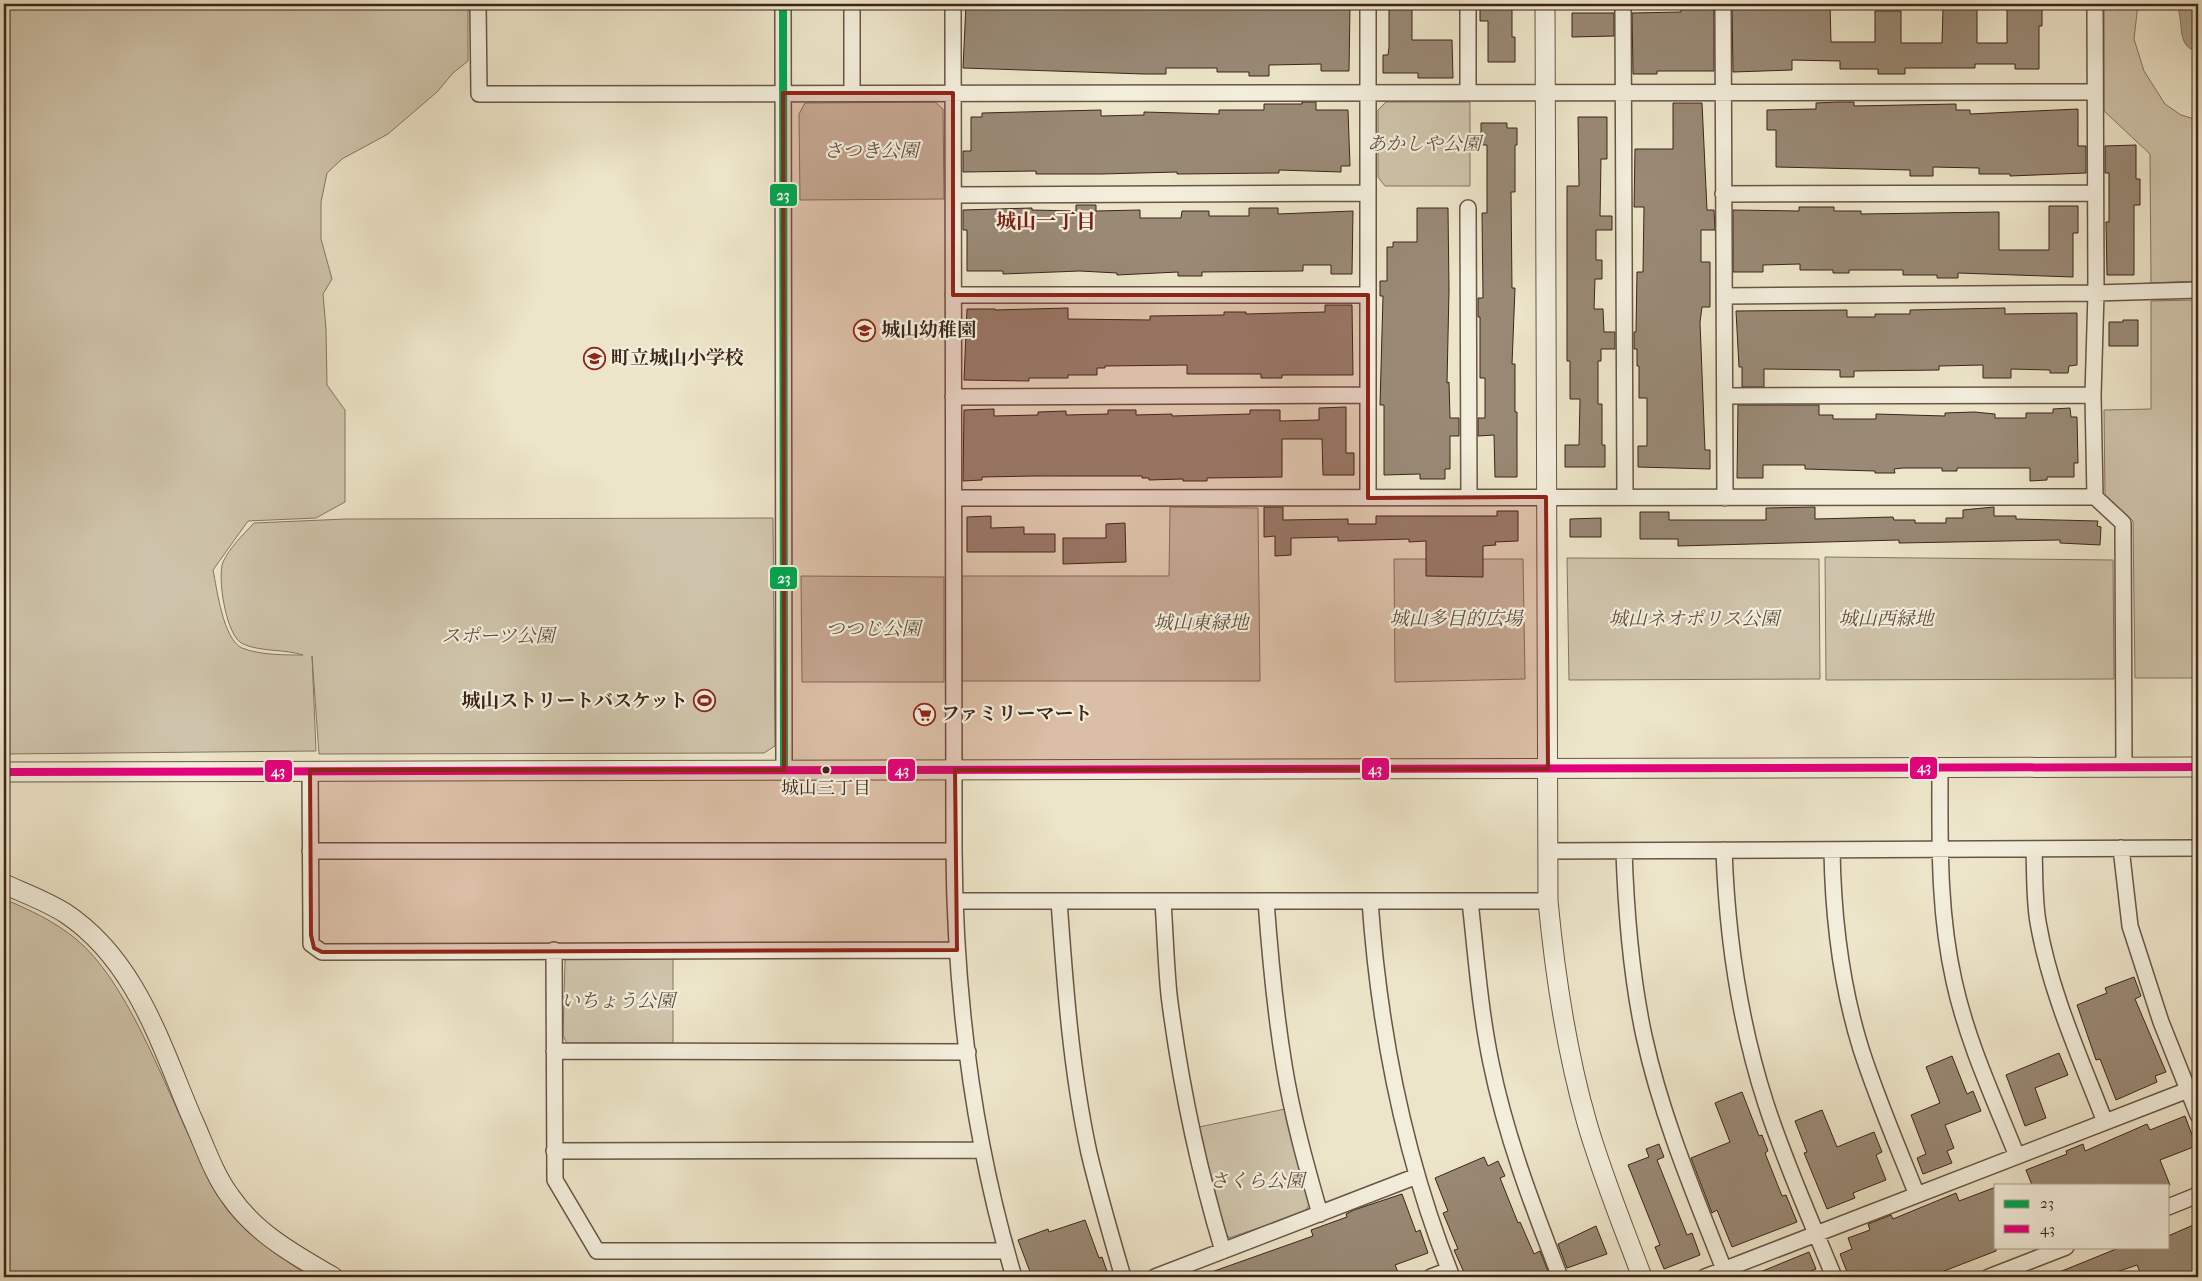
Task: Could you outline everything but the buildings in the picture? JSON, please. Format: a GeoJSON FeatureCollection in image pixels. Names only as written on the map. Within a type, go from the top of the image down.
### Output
{"type":"FeatureCollection","features":[{"type":"Feature","properties":{"kind":"street"},"geometry":{"type":"LineString","coordinates":[[478,4],[478,94],[2094,92]]}},
{"type":"Feature","properties":{"kind":"street"},"geometry":{"type":"LineString","coordinates":[[783,4],[784,770]]}},
{"type":"Feature","properties":{"kind":"street"},"geometry":{"type":"LineString","coordinates":[[852,4],[852,93]]}},
{"type":"Feature","properties":{"kind":"street"},"geometry":{"type":"LineString","coordinates":[[953,4],[954,851],[957,950],[968,1052],[983,1150],[1006,1251],[1014,1277]]}},
{"type":"Feature","properties":{"kind":"street"},"geometry":{"type":"LineString","coordinates":[[1368,4],[1368,498]]}},
{"type":"Feature","properties":{"kind":"street"},"geometry":{"type":"LineString","coordinates":[[1468,4],[1468,92]]}},
{"type":"Feature","properties":{"kind":"street"},"geometry":{"type":"LineString","coordinates":[[1545,4],[1548,901],[1555,971],[1572,1063],[1586,1121],[1600,1166],[1642,1277]]}},
{"type":"Feature","properties":{"kind":"street"},"geometry":{"type":"LineString","coordinates":[[1623,4],[1625,497]]}},
{"type":"Feature","properties":{"kind":"street"},"geometry":{"type":"LineString","coordinates":[[1723,4],[1725,498]]}},
{"type":"Feature","properties":{"kind":"street"},"geometry":{"type":"LineString","coordinates":[[2095,4],[2096,293],[2093,395],[2095,497]]}},
{"type":"Feature","properties":{"kind":"street"},"geometry":{"type":"LineString","coordinates":[[953,195],[1368,193]]}},
{"type":"Feature","properties":{"kind":"street"},"geometry":{"type":"LineString","coordinates":[[1723,194],[2095,193]]}},
{"type":"Feature","properties":{"kind":"street"},"geometry":{"type":"LineString","coordinates":[[1468,208],[1469,498]]}},
{"type":"Feature","properties":{"kind":"street"},"geometry":{"type":"LineString","coordinates":[[1724,296],[2096,293],[2198,290]]}},
{"type":"Feature","properties":{"kind":"street"},"geometry":{"type":"LineString","coordinates":[[953,295],[1368,295]]}},
{"type":"Feature","properties":{"kind":"street"},"geometry":{"type":"LineString","coordinates":[[953,397],[1368,395]]}},
{"type":"Feature","properties":{"kind":"street"},"geometry":{"type":"LineString","coordinates":[[1724,396],[2093,395]]}},
{"type":"Feature","properties":{"kind":"street"},"geometry":{"type":"LineString","coordinates":[[954,498],[2095,497],[2122,523],[2124,768]]}},
{"type":"Feature","properties":{"kind":"street"},"geometry":{"type":"LineString","coordinates":[[4,772],[2198,767]]}},
{"type":"Feature","properties":{"kind":"street"},"geometry":{"type":"LineString","coordinates":[[1940,768],[1940,891],[1954,983],[1986,1076],[2017,1156]]}},
{"type":"Feature","properties":{"kind":"street"},"geometry":{"type":"LineString","coordinates":[[310,770],[311,944],[322,952],[957,950]]}},
{"type":"Feature","properties":{"kind":"street"},"geometry":{"type":"LineString","coordinates":[[2121,848],[2130,926],[2161,1022],[2191,1087],[2198,1115]]}},
{"type":"Feature","properties":{"kind":"street"},"geometry":{"type":"LineString","coordinates":[[1547,851],[2198,848]]}},
{"type":"Feature","properties":{"kind":"street"},"geometry":{"type":"LineString","coordinates":[[310,850],[954,851]]}},
{"type":"Feature","properties":{"kind":"street"},"geometry":{"type":"LineString","coordinates":[[1724,850],[1730,946],[1749,1048],[1775,1129],[1834,1277]]}},
{"type":"Feature","properties":{"kind":"street"},"geometry":{"type":"LineString","coordinates":[[1832,850],[1836,923],[1851,1011],[1871,1079],[1918,1195]]}},
{"type":"Feature","properties":{"kind":"street"},"geometry":{"type":"LineString","coordinates":[[2034,850],[2036,902],[2047,963],[2062,1010],[2105,1122]]}},
{"type":"Feature","properties":{"kind":"street"},"geometry":{"type":"LineString","coordinates":[[1624,851],[1626,906],[1632,961],[1649,1057],[1674,1140],[1725,1273]]}},
{"type":"Feature","properties":{"kind":"street"},"geometry":{"type":"LineString","coordinates":[[4,884],[45,901],[65,914],[108,950],[134,986],[213,1166],[230,1196],[266,1234],[333,1277]]}},
{"type":"Feature","properties":{"kind":"street"},"geometry":{"type":"LineString","coordinates":[[955,901],[1548,901]]}},
{"type":"Feature","properties":{"kind":"street"},"geometry":{"type":"LineString","coordinates":[[1059,901],[1066,996],[1080,1102],[1096,1180],[1123,1277]]}},
{"type":"Feature","properties":{"kind":"street"},"geometry":{"type":"LineString","coordinates":[[1163,901],[1169,994],[1178,1059],[1190,1124],[1223,1251]]}},
{"type":"Feature","properties":{"kind":"street"},"geometry":{"type":"LineString","coordinates":[[1266,901],[1271,969],[1284,1066],[1304,1156],[1320,1214]]}},
{"type":"Feature","properties":{"kind":"street"},"geometry":{"type":"LineString","coordinates":[[1370,901],[1378,1000],[1386,1047],[1418,1176],[1451,1274],[1431,1277]]}},
{"type":"Feature","properties":{"kind":"street"},"geometry":{"type":"LineString","coordinates":[[1470,901],[1482,1011],[1492,1066],[1514,1152],[1560,1277]]}},
{"type":"Feature","properties":{"kind":"street"},"geometry":{"type":"LineString","coordinates":[[554,950],[555,1180],[597,1251],[1006,1251]]}},
{"type":"Feature","properties":{"kind":"street"},"geometry":{"type":"LineString","coordinates":[[554,1051],[968,1052]]}},
{"type":"Feature","properties":{"kind":"street"},"geometry":{"type":"LineString","coordinates":[[1705,1277],[1725,1273],[1817,1234],[2191,1087]]}},
{"type":"Feature","properties":{"kind":"street"},"geometry":{"type":"LineString","coordinates":[[554,1151],[983,1150]]}},
{"type":"Feature","properties":{"kind":"street"},"geometry":{"type":"LineString","coordinates":[[1155,1277],[1418,1176]]}},
{"type":"Feature","properties":{"kind":"street"},"geometry":{"type":"LineString","coordinates":[[2170,1206],[2198,1195]]}},
{"type":"Feature","properties":{"kind":"street"},"geometry":{"type":"LineString","coordinates":[[1989,1277],[2063,1248]]}},
{"type":"Feature","properties":{"kind":"highlighted area"},"geometry":{"type":"Polygon","coordinates":[[[783,93],[953,93],[953,295],[1368,295],[1368,498],[1546,497],[1548,769],[955,770],[957,950],[322,952],[314,948],[311,935],[310,770],[784,770],[783,93]]]}},
{"type":"Feature","properties":{"kind":"green space","name":"スポーツ公園"},"geometry":{"type":"Polygon","coordinates":[[[4,4],[468,4],[468,61],[453,73],[437,92],[388,134],[342,159],[327,173],[321,202],[321,239],[332,279],[323,294],[327,385],[345,410],[345,502],[316,518],[248,521],[213,570],[222,613],[230,635],[235,643],[249,650],[280,655],[303,655],[250,647],[237,639],[232,630],[224,606],[221,570],[223,562],[233,546],[254,523],[346,519],[773,518],[775,746],[764,753],[319,754],[312,656],[316,751],[4,754],[4,460],[8,438],[4,433],[4,4]]]}},
{"type":"Feature","properties":{"kind":"green space"},"geometry":{"type":"Polygon","coordinates":[[[2104,4],[2138,4],[2134,39],[2144,71],[2165,104],[2181,115],[2198,120],[2198,281],[2151,283],[2150,154],[2104,111],[2104,4]]]}},
{"type":"Feature","properties":{"kind":"green space","name":"さつき公園"},"geometry":{"type":"Polygon","coordinates":[[[935,102],[943,109],[944,199],[800,200],[799,114],[805,103],[935,102]]]}},
{"type":"Feature","properties":{"kind":"green space","name":"あかしや公園"},"geometry":{"type":"Polygon","coordinates":[[[1386,102],[1470,102],[1470,186],[1385,186],[1378,177],[1378,110],[1386,102]]]}},
{"type":"Feature","properties":{"kind":"green space"},"geometry":{"type":"Polygon","coordinates":[[[2198,300],[2198,678],[2135,678],[2133,521],[2105,495],[2104,410],[2151,409],[2151,301],[2198,300]]]}},
{"type":"Feature","properties":{"kind":"green space","name":"城山東緑地"},"geometry":{"type":"Polygon","coordinates":[[[1170,507],[1258,508],[1260,681],[962,681],[962,576],[1169,576],[1170,507]]]}},
{"type":"Feature","properties":{"kind":"green space","name":"城山西緑地"},"geometry":{"type":"Polygon","coordinates":[[[1825,557],[2113,560],[2114,679],[1826,680],[1825,557]]]}},
{"type":"Feature","properties":{"kind":"green space","name":"城山ネオポリス公園"},"geometry":{"type":"Polygon","coordinates":[[[1567,558],[1819,559],[1820,679],[1569,680],[1567,558]]]}},
{"type":"Feature","properties":{"kind":"green space","name":"城山多目的広場"},"geometry":{"type":"Polygon","coordinates":[[[1394,559],[1523,559],[1525,679],[1395,682],[1394,559]]]}},
{"type":"Feature","properties":{"kind":"green space","name":"つつじ公園"},"geometry":{"type":"Polygon","coordinates":[[[801,576],[944,577],[944,682],[802,682],[801,576]]]}},
{"type":"Feature","properties":{"kind":"green space"},"geometry":{"type":"Polygon","coordinates":[[[4,899],[50,921],[76,939],[94,957],[127,1004],[155,1060],[208,1177],[225,1206],[259,1241],[311,1277],[4,1277],[4,899]]]}},
{"type":"Feature","properties":{"kind":"green space","name":"いちょう公園"},"geometry":{"type":"Polygon","coordinates":[[[673,958],[673,1043],[567,1043],[563,1036],[565,960],[673,958]]]}},
{"type":"Feature","properties":{"kind":"green space","name":"さくら公園"},"geometry":{"type":"Polygon","coordinates":[[[1285,1109],[1310,1203],[1305,1212],[1229,1238],[1225,1231],[1199,1127],[1285,1109]]]}},
{"type":"Feature","properties":{"kind":"shaded area"},"geometry":{"type":"Polygon","coordinates":[[[2176,4],[2198,4],[2198,48],[2191,49],[2184,41],[2176,4]]]}},
{"type":"Feature","properties":{"kind":"transit line","name":"23"},"geometry":{"type":"LineString","coordinates":[[783,4],[784,770]]}},
{"type":"Feature","properties":{"kind":"transit line","name":"43"},"geometry":{"type":"LineString","coordinates":[[4,772],[2198,767]]}},
{"type":"Feature","properties":{"kind":"place","name":"城山幼稚園"},"geometry":{"type":"Point","coordinates":[865,330]}},
{"type":"Feature","properties":{"kind":"place","name":"町立城山小学校"},"geometry":{"type":"Point","coordinates":[595,358]}},
{"type":"Feature","properties":{"kind":"place","name":"城山ストリートバスケット"},"geometry":{"type":"Point","coordinates":[704,701]}},
{"type":"Feature","properties":{"kind":"place","name":"ファミリーマート"},"geometry":{"type":"Point","coordinates":[925,714]}},
{"type":"Feature","properties":{"kind":"place","name":"城山三丁目"},"geometry":{"type":"Point","coordinates":[826,770]}},
{"type":"Feature","properties":{"kind":"district","name":"城山一丁目"},"geometry":{"type":"Point","coordinates":[1046,221]}}]}
